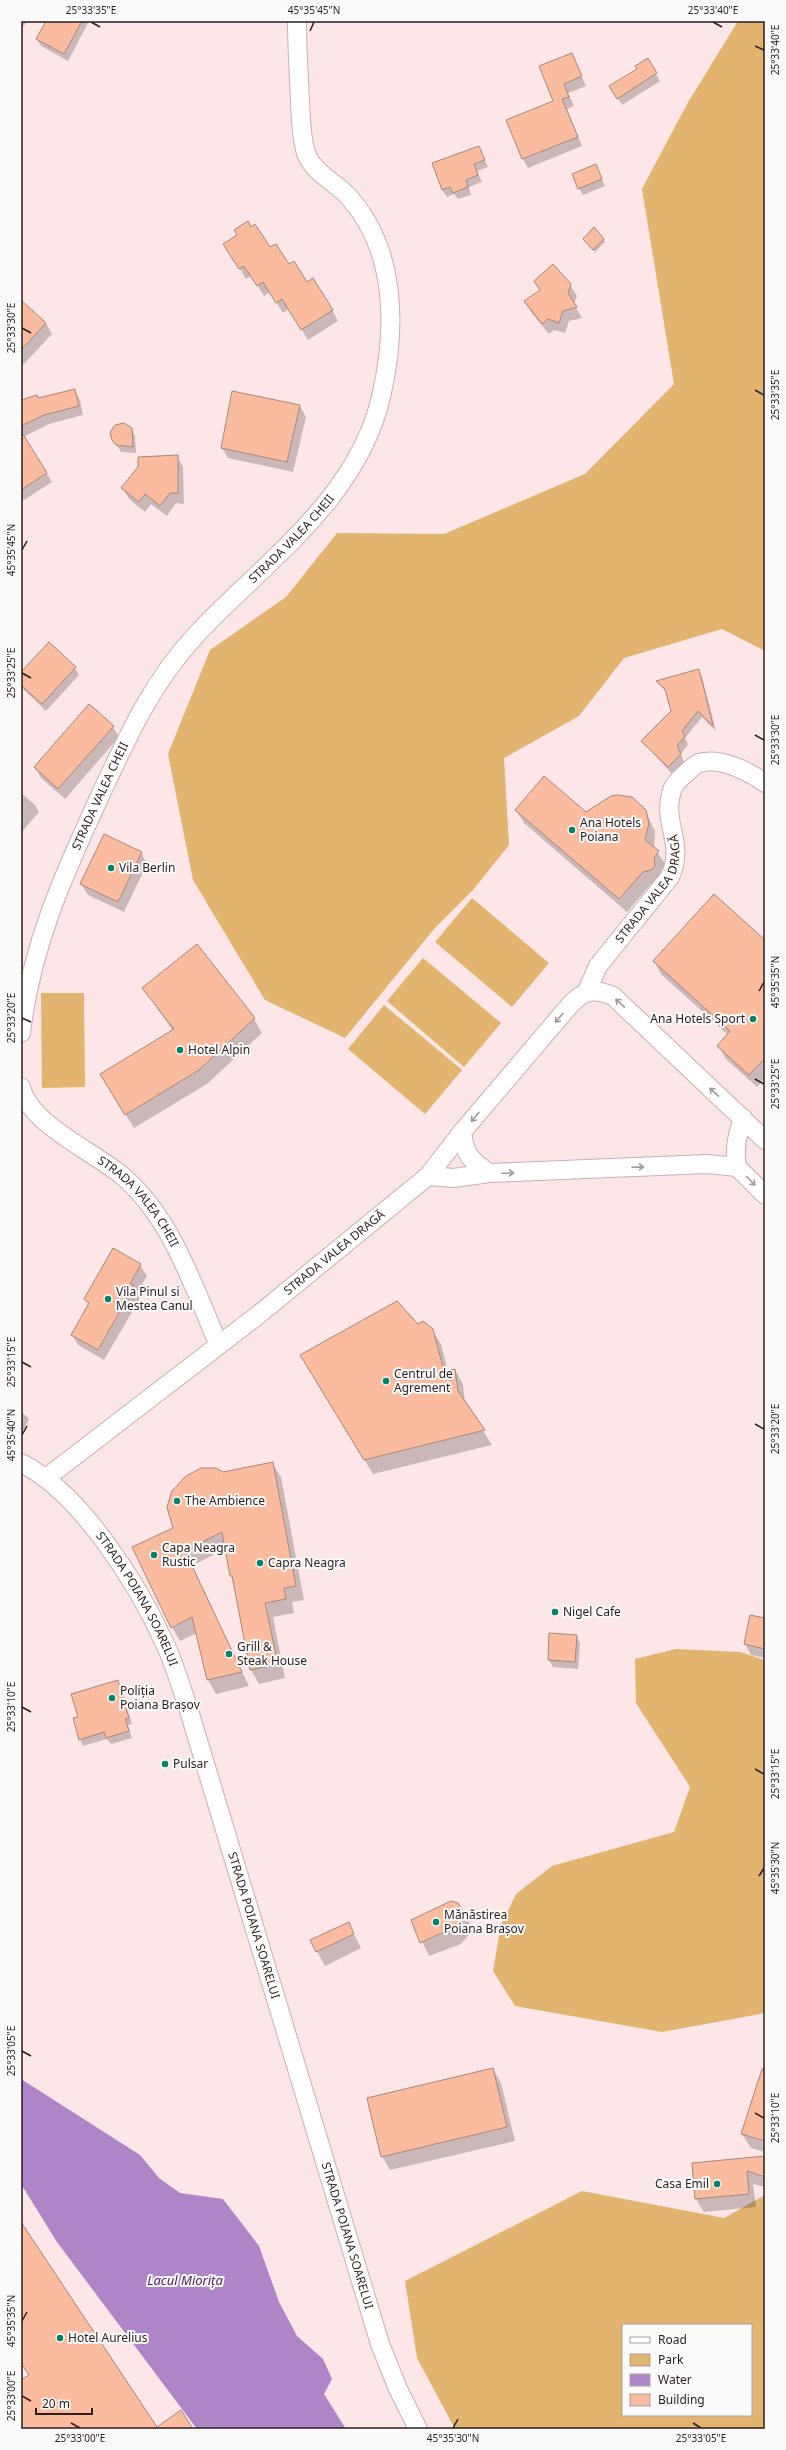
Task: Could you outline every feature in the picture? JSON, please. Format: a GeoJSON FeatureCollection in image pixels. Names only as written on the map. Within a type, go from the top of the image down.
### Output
{"type":"FeatureCollection","features":[{"type":"Feature","properties":{"kind":"street","name":"STRADA VALEA CHEII"},"geometry":{"type":"LineString","coordinates":[[21,1033],[25,1002],[36,951],[53,904],[113,768],[148,697],[169,666],[196,635],[291,543],[323,507],[349,472],[370,433],[381,397],[390,326],[389,292],[384,258],[375,233],[361,214],[345,193],[323,175],[307,156],[302,132],[297,21]]}},
{"type":"Feature","properties":{"kind":"street","name":"STRADA VALEA DRAGĂ"},"geometry":{"type":"LineString","coordinates":[[46,1478],[219,1345],[428,1176],[462,1132],[570,1005],[587,991],[598,966],[670,877],[676,864],[677,852],[670,817],[671,793],[679,779],[699,763],[726,763],[765,783]]}},
{"type":"Feature","properties":{"kind":"street"},"geometry":{"type":"LineString","coordinates":[[587,991],[600,990],[613,996],[765,1140]]}},
{"type":"Feature","properties":{"kind":"street","name":"STRADA VALEA CHEII"},"geometry":{"type":"LineString","coordinates":[[21,1086],[31,1106],[44,1120],[126,1179],[144,1199],[163,1224],[181,1257],[219,1345]]}},
{"type":"Feature","properties":{"kind":"street"},"geometry":{"type":"LineString","coordinates":[[743,1118],[736,1140],[735,1152],[738,1167],[765,1195]]}},
{"type":"Feature","properties":{"kind":"street"},"geometry":{"type":"LineString","coordinates":[[462,1132],[464,1149],[470,1159],[489,1173]]}},
{"type":"Feature","properties":{"kind":"street"},"geometry":{"type":"LineString","coordinates":[[428,1176],[454,1178],[489,1173],[707,1164],[738,1167]]}},
{"type":"Feature","properties":{"kind":"street","name":"STRADA POIANA SOARELUI"},"geometry":{"type":"LineString","coordinates":[[21,1463],[46,1478],[89,1522],[117,1558],[165,1644],[187,1704],[380,2344],[398,2389],[418,2429]]}},
{"type":"Feature","properties":{"kind":"green space"},"geometry":{"type":"Polygon","coordinates":[[[738,21],[765,21],[765,651],[722,629],[624,658],[579,716],[504,758],[509,845],[473,890],[434,929],[345,1038],[265,1000],[193,880],[168,754],[210,650],[286,597],[337,533],[444,534],[585,474],[674,384],[642,189],[687,104],[738,21]]]}},
{"type":"Feature","properties":{"kind":"green space"},"geometry":{"type":"Polygon","coordinates":[[[472,898],[549,963],[512,1007],[435,942],[472,898]]]}},
{"type":"Feature","properties":{"kind":"green space"},"geometry":{"type":"Polygon","coordinates":[[[423,958],[501,1023],[464,1067],[387,1001],[423,958]]]}},
{"type":"Feature","properties":{"kind":"green space"},"geometry":{"type":"Polygon","coordinates":[[[41,993],[84,993],[85,1087],[42,1088],[41,993]]]}},
{"type":"Feature","properties":{"kind":"green space"},"geometry":{"type":"Polygon","coordinates":[[[384,1005],[462,1070],[425,1114],[348,1049],[384,1005]]]}},
{"type":"Feature","properties":{"kind":"green space"},"geometry":{"type":"Polygon","coordinates":[[[676,1649],[740,1652],[765,1660],[765,2013],[662,2032],[515,2006],[493,1971],[501,1925],[516,1894],[552,1866],[674,1832],[690,1787],[636,1703],[635,1659],[676,1649]]]}},
{"type":"Feature","properties":{"kind":"green space"},"geometry":{"type":"Polygon","coordinates":[[[582,2191],[724,2218],[765,2195],[765,2429],[455,2429],[417,2358],[405,2281],[582,2191]]]}},
{"type":"Feature","properties":{"kind":"water","name":"Lacul Miorița"},"geometry":{"type":"Polygon","coordinates":[[[21,2079],[140,2155],[159,2178],[180,2193],[223,2199],[259,2246],[279,2302],[297,2336],[323,2359],[332,2379],[324,2394],[346,2429],[197,2429],[57,2242],[21,2184],[21,2079]]]}},
{"type":"Feature","properties":{"kind":"building"},"geometry":{"type":"Polygon","coordinates":[[[46,21],[82,21],[64,54],[36,39],[46,21]]]}},
{"type":"Feature","properties":{"kind":"building"},"geometry":{"type":"Polygon","coordinates":[[[572,53],[582,76],[564,84],[569,97],[562,99],[578,137],[522,159],[506,120],[553,101],[539,66],[572,53]]]}},
{"type":"Feature","properties":{"kind":"building"},"geometry":{"type":"Polygon","coordinates":[[[648,58],[657,73],[617,99],[609,86],[637,69],[635,66],[648,58]]]}},
{"type":"Feature","properties":{"kind":"building"},"geometry":{"type":"Polygon","coordinates":[[[479,146],[485,160],[474,164],[478,175],[466,180],[468,187],[453,193],[450,187],[442,190],[432,163],[479,146]]]}},
{"type":"Feature","properties":{"kind":"building"},"geometry":{"type":"Polygon","coordinates":[[[596,164],[602,179],[578,189],[572,174],[596,164]]]}},
{"type":"Feature","properties":{"kind":"building"},"geometry":{"type":"Polygon","coordinates":[[[248,221],[251,227],[255,224],[270,247],[276,244],[289,264],[294,261],[307,282],[313,278],[333,310],[301,330],[282,299],[276,303],[263,282],[257,286],[244,266],[239,269],[223,244],[237,235],[234,230],[248,221]]]}},
{"type":"Feature","properties":{"kind":"building"},"geometry":{"type":"Polygon","coordinates":[[[594,227],[604,239],[593,250],[583,239],[594,227]]]}},
{"type":"Feature","properties":{"kind":"building"},"geometry":{"type":"Polygon","coordinates":[[[553,264],[571,284],[568,293],[577,307],[563,311],[559,323],[548,319],[542,324],[524,301],[540,290],[534,281],[553,264]]]}},
{"type":"Feature","properties":{"kind":"building"},"geometry":{"type":"Polygon","coordinates":[[[21,300],[46,323],[21,350],[21,300]]]}},
{"type":"Feature","properties":{"kind":"building"},"geometry":{"type":"Polygon","coordinates":[[[75,389],[79,406],[44,415],[21,426],[21,400],[37,395],[38,398],[75,389]]]}},
{"type":"Feature","properties":{"kind":"building"},"geometry":{"type":"Polygon","coordinates":[[[232,391],[300,405],[287,462],[221,448],[232,391]]]}},
{"type":"Feature","properties":{"kind":"building"},"geometry":{"type":"Polygon","coordinates":[[[124,423],[132,428],[133,447],[116,445],[112,440],[110,432],[115,425],[124,423]]]}},
{"type":"Feature","properties":{"kind":"building"},"geometry":{"type":"Polygon","coordinates":[[[21,431],[47,473],[21,490],[21,431]]]}},
{"type":"Feature","properties":{"kind":"building"},"geometry":{"type":"Polygon","coordinates":[[[178,455],[178,493],[170,493],[160,506],[145,494],[139,502],[121,488],[138,467],[138,457],[178,455]]]}},
{"type":"Feature","properties":{"kind":"building"},"geometry":{"type":"Polygon","coordinates":[[[49,642],[76,667],[42,704],[21,685],[21,672],[49,642]]]}},
{"type":"Feature","properties":{"kind":"building"},"geometry":{"type":"Polygon","coordinates":[[[699,669],[713,726],[698,711],[682,731],[685,736],[677,746],[681,754],[668,767],[641,741],[671,711],[665,689],[656,681],[699,669]]]}},
{"type":"Feature","properties":{"kind":"building"},"geometry":{"type":"Polygon","coordinates":[[[89,704],[114,726],[58,789],[34,767],[89,704]]]}},
{"type":"Feature","properties":{"kind":"building","name":"Ana Hotels Poiana"},"geometry":{"type":"Polygon","coordinates":[[[544,776],[586,812],[611,796],[618,795],[632,797],[646,810],[649,823],[645,840],[659,851],[654,858],[655,866],[651,870],[643,872],[619,899],[515,810],[544,776]]]}},
{"type":"Feature","properties":{"kind":"building","name":"Vila Berlin"},"geometry":{"type":"Polygon","coordinates":[[[104,834],[142,852],[118,902],[80,884],[104,834]]]}},
{"type":"Feature","properties":{"kind":"building"},"geometry":{"type":"Polygon","coordinates":[[[714,894],[765,940],[765,1058],[749,1075],[717,1046],[730,1031],[653,961],[714,894]]]}},
{"type":"Feature","properties":{"kind":"building","name":"Hotel Alpin"},"geometry":{"type":"Polygon","coordinates":[[[197,944],[255,1018],[199,1070],[125,1115],[100,1074],[174,1029],[142,988],[197,944]]]}},
{"type":"Feature","properties":{"kind":"building"},"geometry":{"type":"Polygon","coordinates":[[[113,1248],[141,1264],[130,1284],[134,1286],[98,1350],[71,1335],[89,1303],[84,1299],[113,1248]]]}},
{"type":"Feature","properties":{"kind":"building","name":"Centrul de Agrement"},"geometry":{"type":"Polygon","coordinates":[[[397,1301],[418,1324],[423,1321],[433,1329],[444,1371],[455,1369],[458,1391],[485,1430],[364,1460],[300,1355],[397,1301]]]}},
{"type":"Feature","properties":{"kind":"building","name":"Capra Neagra"},"geometry":{"type":"Polygon","coordinates":[[[273,1462],[296,1586],[284,1588],[286,1599],[265,1603],[278,1664],[250,1670],[222,1532],[185,1551],[242,1672],[207,1680],[192,1617],[171,1628],[132,1547],[173,1528],[167,1507],[172,1491],[186,1476],[201,1468],[216,1468],[223,1472],[273,1462]]]}},
{"type":"Feature","properties":{"kind":"building"},"geometry":{"type":"Polygon","coordinates":[[[750,1615],[765,1618],[765,1649],[744,1644],[750,1615]]]}},
{"type":"Feature","properties":{"kind":"building"},"geometry":{"type":"Polygon","coordinates":[[[549,1633],[577,1635],[575,1662],[548,1660],[549,1633]]]}},
{"type":"Feature","properties":{"kind":"building"},"geometry":{"type":"Polygon","coordinates":[[[118,1680],[129,1718],[125,1719],[129,1731],[106,1738],[104,1732],[79,1740],[73,1718],[78,1717],[71,1694],[118,1680]]]}},
{"type":"Feature","properties":{"kind":"building","name":"Mănăstirea Poiana Brașov"},"geometry":{"type":"Polygon","coordinates":[[[451,1901],[458,1903],[462,1909],[463,1918],[459,1925],[420,1943],[411,1920],[451,1901]]]}},
{"type":"Feature","properties":{"kind":"building"},"geometry":{"type":"Polygon","coordinates":[[[349,1922],[354,1934],[316,1952],[310,1940],[349,1922]]]}},
{"type":"Feature","properties":{"kind":"building"},"geometry":{"type":"Polygon","coordinates":[[[493,2068],[507,2127],[381,2157],[367,2098],[493,2068]]]}},
{"type":"Feature","properties":{"kind":"building"},"geometry":{"type":"Polygon","coordinates":[[[762,2069],[765,2070],[765,2141],[741,2134],[762,2069]]]}},
{"type":"Feature","properties":{"kind":"building"},"geometry":{"type":"Polygon","coordinates":[[[765,2156],[765,2177],[747,2171],[749,2194],[695,2199],[692,2163],[765,2156]]]}},
{"type":"Feature","properties":{"kind":"building","name":"Hotel Aurelius"},"geometry":{"type":"Polygon","coordinates":[[[21,2222],[157,2427],[181,2410],[193,2429],[21,2429],[21,2380],[29,2375],[21,2363],[21,2222]]]}},
{"type":"Feature","properties":{"kind":"place","name":"Ana Hotels Poiana"},"geometry":{"type":"Point","coordinates":[572,830]}},
{"type":"Feature","properties":{"kind":"place","name":"Vila Berlin"},"geometry":{"type":"Point","coordinates":[111,868]}},
{"type":"Feature","properties":{"kind":"place","name":"Ana Hotels Sport"},"geometry":{"type":"Point","coordinates":[753,1019]}},
{"type":"Feature","properties":{"kind":"place","name":"Hotel Alpin"},"geometry":{"type":"Point","coordinates":[180,1050]}},
{"type":"Feature","properties":{"kind":"place","name":"Vila Pinul si Mestea Canul"},"geometry":{"type":"Point","coordinates":[108,1299]}},
{"type":"Feature","properties":{"kind":"place","name":"Centrul de Agrement"},"geometry":{"type":"Point","coordinates":[386,1381]}},
{"type":"Feature","properties":{"kind":"place","name":"The Ambience"},"geometry":{"type":"Point","coordinates":[177,1501]}},
{"type":"Feature","properties":{"kind":"place","name":"Capa Neagra Rustic"},"geometry":{"type":"Point","coordinates":[154,1555]}},
{"type":"Feature","properties":{"kind":"place","name":"Capra Neagra"},"geometry":{"type":"Point","coordinates":[260,1563]}},
{"type":"Feature","properties":{"kind":"place","name":"Nigel Cafe"},"geometry":{"type":"Point","coordinates":[555,1612]}},
{"type":"Feature","properties":{"kind":"place","name":"Grill & Steak House"},"geometry":{"type":"Point","coordinates":[229,1654]}},
{"type":"Feature","properties":{"kind":"place","name":"Poliția Poiana Brașov"},"geometry":{"type":"Point","coordinates":[112,1698]}},
{"type":"Feature","properties":{"kind":"place","name":"Pulsar"},"geometry":{"type":"Point","coordinates":[165,1764]}},
{"type":"Feature","properties":{"kind":"place","name":"Mănăstirea Poiana Brașov"},"geometry":{"type":"Point","coordinates":[436,1922]}},
{"type":"Feature","properties":{"kind":"place","name":"Casa Emil"},"geometry":{"type":"Point","coordinates":[717,2184]}},
{"type":"Feature","properties":{"kind":"place","name":"Hotel Aurelius"},"geometry":{"type":"Point","coordinates":[60,2338]}}]}
